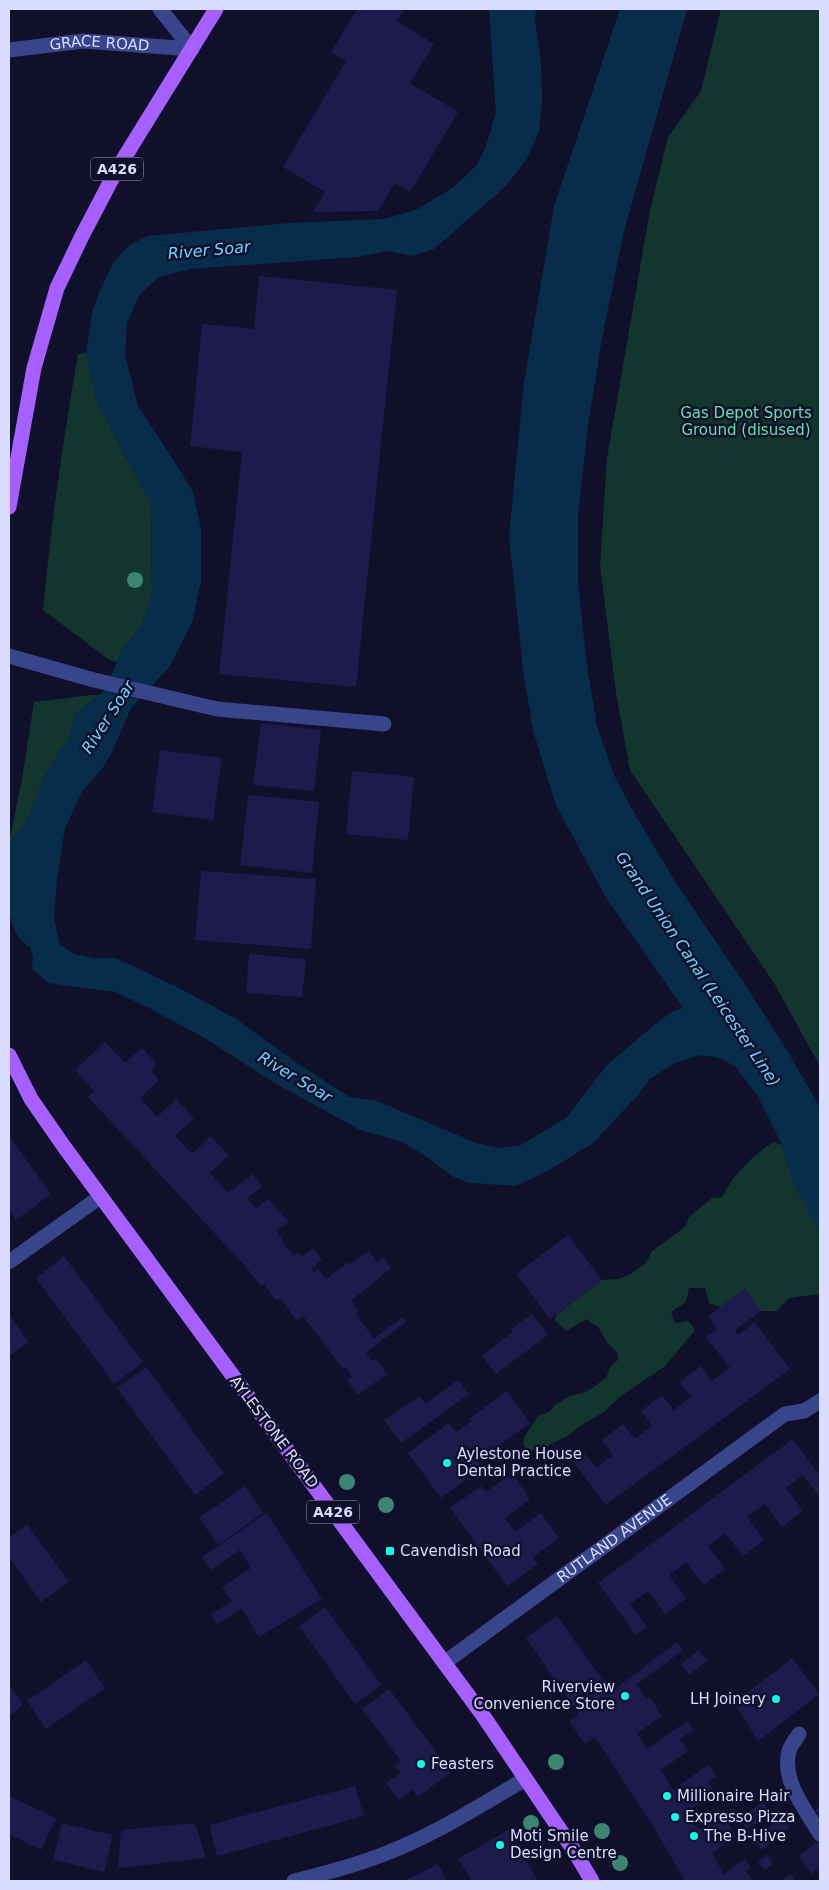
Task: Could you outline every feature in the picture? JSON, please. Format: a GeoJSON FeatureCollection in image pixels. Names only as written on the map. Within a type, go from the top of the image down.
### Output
{"type":"FeatureCollection","features":[{"type":"Feature","properties":{"kind":"main road","name":"A426"},"geometry":{"type":"LineString","coordinates":[[9,507],[11,477],[34,368],[57,288],[116,171],[216,9]]}},
{"type":"Feature","properties":{"kind":"main road","name":"AYLESTONE ROAD"},"geometry":{"type":"LineString","coordinates":[[9,1055],[31,1099],[100,1197],[482,1714],[573,1849],[592,1881]]}},
{"type":"Feature","properties":{"kind":"street"},"geometry":{"type":"LineString","coordinates":[[160,9],[192,49]]}},
{"type":"Feature","properties":{"kind":"street","name":"GRACE ROAD"},"geometry":{"type":"LineString","coordinates":[[9,50],[83,41],[192,49]]}},
{"type":"Feature","properties":{"kind":"street"},"geometry":{"type":"LineString","coordinates":[[9,656],[94,680],[217,709],[384,724]]}},
{"type":"Feature","properties":{"kind":"street"},"geometry":{"type":"LineString","coordinates":[[9,1262],[100,1197]]}},
{"type":"Feature","properties":{"kind":"street","name":"RUTLAND AVENUE"},"geometry":{"type":"LineString","coordinates":[[444,1663],[786,1414],[804,1411],[820,1401]]}},
{"type":"Feature","properties":{"kind":"street"},"geometry":{"type":"LineString","coordinates":[[799,1734],[789,1750],[788,1770],[794,1790],[820,1834]]}},
{"type":"Feature","properties":{"kind":"street"},"geometry":{"type":"LineString","coordinates":[[294,1881],[365,1861],[413,1841],[476,1809],[525,1778]]}},
{"type":"Feature","properties":{"kind":"green space","name":"Gas Depot Sports Ground (disused)"},"geometry":{"type":"Polygon","coordinates":[[[721,9],[820,9],[820,1066],[774,983],[630,770],[616,693],[600,565],[607,458],[650,210],[668,137],[701,91],[721,9]]]}},
{"type":"Feature","properties":{"kind":"green space"},"geometry":{"type":"Polygon","coordinates":[[[86,353],[97,402],[151,504],[152,594],[142,625],[123,649],[117,662],[108,659],[43,610],[62,450],[78,354],[86,353]]]}},
{"type":"Feature","properties":{"kind":"green space"},"geometry":{"type":"Polygon","coordinates":[[[99,695],[75,714],[71,734],[46,774],[25,824],[9,843],[22,779],[34,702],[99,695]]]}},
{"type":"Feature","properties":{"kind":"green space"},"geometry":{"type":"Polygon","coordinates":[[[774,1142],[782,1145],[794,1184],[820,1233],[820,1294],[789,1298],[777,1311],[751,1311],[717,1306],[709,1303],[705,1288],[689,1288],[686,1302],[671,1312],[675,1323],[688,1321],[695,1330],[665,1366],[621,1396],[604,1412],[580,1426],[568,1436],[528,1452],[523,1443],[525,1436],[538,1416],[549,1412],[556,1404],[570,1396],[588,1391],[606,1378],[610,1367],[619,1359],[616,1351],[607,1342],[598,1327],[586,1319],[566,1331],[555,1320],[556,1315],[602,1280],[618,1279],[629,1275],[646,1263],[652,1251],[686,1226],[689,1217],[712,1198],[722,1197],[744,1166],[774,1142]]]}},
{"type":"Feature","properties":{"kind":"water"},"geometry":{"type":"Polygon","coordinates":[[[489,9],[536,9],[535,20],[541,62],[542,99],[539,132],[526,160],[506,186],[434,249],[412,256],[387,251],[357,257],[190,269],[159,277],[140,294],[127,323],[125,355],[138,406],[193,492],[201,529],[201,581],[192,623],[170,666],[131,708],[111,754],[103,768],[83,790],[65,828],[57,879],[54,917],[59,944],[74,954],[94,958],[116,958],[179,988],[236,1019],[297,1063],[349,1097],[377,1101],[476,1143],[500,1148],[521,1145],[566,1118],[607,1065],[658,1022],[673,1011],[683,1008],[605,896],[556,805],[534,734],[524,678],[509,536],[524,383],[554,206],[620,9],[687,9],[624,231],[602,338],[588,425],[578,516],[578,584],[587,666],[597,726],[614,775],[676,883],[748,989],[791,1057],[820,1108],[820,1233],[794,1184],[782,1145],[757,1095],[735,1066],[719,1058],[700,1055],[675,1063],[650,1079],[636,1097],[593,1143],[551,1169],[516,1186],[469,1183],[452,1176],[424,1155],[402,1142],[360,1130],[273,1082],[208,1040],[116,992],[48,983],[32,968],[33,957],[30,947],[20,939],[10,915],[8,900],[9,843],[25,824],[46,774],[71,734],[75,714],[104,691],[123,649],[142,625],[152,594],[151,504],[97,402],[86,353],[92,313],[100,290],[114,261],[131,244],[148,236],[289,223],[384,219],[416,210],[454,187],[476,166],[485,149],[496,113],[489,9]]]}},
{"type":"Feature","properties":{"kind":"building"},"geometry":{"type":"Polygon","coordinates":[[[357,9],[404,9],[397,21],[434,44],[410,83],[458,112],[410,192],[395,183],[378,211],[313,212],[325,192],[283,167],[346,61],[331,52],[357,9]]]}},
{"type":"Feature","properties":{"kind":"building"},"geometry":{"type":"Polygon","coordinates":[[[259,276],[397,290],[356,687],[219,674],[242,452],[190,446],[202,324],[254,329],[259,276]]]}},
{"type":"Feature","properties":{"kind":"building"},"geometry":{"type":"Polygon","coordinates":[[[261,723],[321,730],[314,791],[253,785],[261,723]]]}},
{"type":"Feature","properties":{"kind":"building"},"geometry":{"type":"Polygon","coordinates":[[[160,750],[222,758],[213,820],[152,812],[160,750]]]}},
{"type":"Feature","properties":{"kind":"building"},"geometry":{"type":"Polygon","coordinates":[[[352,771],[414,777],[408,840],[346,834],[352,771]]]}},
{"type":"Feature","properties":{"kind":"building"},"geometry":{"type":"Polygon","coordinates":[[[248,795],[319,802],[312,873],[240,865],[248,795]]]}},
{"type":"Feature","properties":{"kind":"building"},"geometry":{"type":"Polygon","coordinates":[[[201,871],[316,879],[311,949],[195,940],[201,871]]]}},
{"type":"Feature","properties":{"kind":"building"},"geometry":{"type":"Polygon","coordinates":[[[249,954],[306,959],[302,997],[246,993],[249,954]]]}},
{"type":"Feature","properties":{"kind":"building"},"geometry":{"type":"Polygon","coordinates":[[[105,1042],[125,1063],[142,1048],[157,1064],[151,1071],[159,1080],[140,1098],[157,1117],[176,1099],[185,1108],[194,1118],[175,1136],[192,1154],[211,1136],[229,1155],[210,1173],[228,1193],[253,1174],[262,1187],[247,1198],[256,1208],[268,1199],[289,1222],[276,1231],[293,1256],[299,1252],[302,1257],[314,1248],[322,1260],[311,1269],[314,1273],[318,1269],[326,1279],[349,1262],[350,1264],[369,1251],[377,1262],[383,1257],[391,1268],[351,1301],[359,1311],[355,1314],[374,1338],[403,1317],[406,1322],[366,1352],[372,1361],[376,1359],[387,1374],[358,1395],[347,1381],[352,1377],[346,1367],[343,1369],[303,1316],[297,1321],[280,1298],[276,1301],[264,1284],[261,1286],[246,1267],[88,1097],[94,1091],[75,1070],[105,1042]]]}},
{"type":"Feature","properties":{"kind":"building"},"geometry":{"type":"Polygon","coordinates":[[[9,1136],[51,1194],[16,1220],[9,1210],[9,1136]]]}},
{"type":"Feature","properties":{"kind":"building"},"geometry":{"type":"Polygon","coordinates":[[[568,1235],[602,1280],[550,1319],[516,1274],[568,1235]]]}},
{"type":"Feature","properties":{"kind":"building"},"geometry":{"type":"Polygon","coordinates":[[[64,1256],[143,1362],[114,1384],[36,1278],[64,1256]]]}},
{"type":"Feature","properties":{"kind":"building"},"geometry":{"type":"Polygon","coordinates":[[[745,1289],[761,1311],[735,1330],[738,1335],[755,1322],[790,1369],[606,1505],[573,1461],[584,1453],[596,1468],[613,1455],[602,1440],[623,1424],[635,1439],[652,1426],[641,1411],[662,1395],[674,1410],[691,1397],[680,1382],[690,1374],[701,1366],[712,1381],[730,1368],[706,1337],[717,1329],[708,1316],[745,1289]]]}},
{"type":"Feature","properties":{"kind":"building"},"geometry":{"type":"Polygon","coordinates":[[[9,1314],[28,1342],[9,1356],[9,1314]]]}},
{"type":"Feature","properties":{"kind":"building"},"geometry":{"type":"Polygon","coordinates":[[[532,1314],[548,1335],[496,1374],[482,1356],[513,1332],[511,1329],[532,1314]]]}},
{"type":"Feature","properties":{"kind":"building"},"geometry":{"type":"Polygon","coordinates":[[[146,1367],[224,1473],[195,1495],[117,1388],[146,1367]]]}},
{"type":"Feature","properties":{"kind":"building"},"geometry":{"type":"Polygon","coordinates":[[[458,1380],[469,1394],[401,1443],[384,1420],[420,1396],[426,1404],[458,1380]]]}},
{"type":"Feature","properties":{"kind":"building"},"geometry":{"type":"Polygon","coordinates":[[[507,1391],[530,1423],[493,1450],[490,1447],[476,1458],[482,1467],[441,1498],[408,1453],[449,1423],[456,1432],[472,1421],[470,1418],[507,1391]]]}},
{"type":"Feature","properties":{"kind":"building"},"geometry":{"type":"Polygon","coordinates":[[[793,1439],[820,1476],[820,1498],[803,1475],[786,1488],[803,1511],[782,1527],[765,1504],[747,1517],[764,1540],[743,1556],[725,1533],[708,1546],[725,1569],[703,1585],[686,1562],[669,1575],[686,1598],[665,1614],[648,1591],[630,1604],[647,1627],[636,1635],[598,1583],[793,1439]]]}},
{"type":"Feature","properties":{"kind":"building"},"geometry":{"type":"Polygon","coordinates":[[[512,1473],[530,1499],[505,1518],[515,1532],[541,1513],[559,1538],[533,1557],[538,1564],[507,1586],[450,1508],[481,1486],[486,1492],[512,1473]]]}},
{"type":"Feature","properties":{"kind":"building"},"geometry":{"type":"Polygon","coordinates":[[[245,1486],[263,1513],[218,1545],[199,1518],[245,1486]]]}},
{"type":"Feature","properties":{"kind":"building"},"geometry":{"type":"Polygon","coordinates":[[[267,1513],[322,1599],[259,1637],[242,1609],[217,1624],[211,1614],[232,1601],[222,1587],[251,1568],[240,1550],[211,1570],[202,1557],[267,1513]]]}},
{"type":"Feature","properties":{"kind":"building"},"geometry":{"type":"Polygon","coordinates":[[[27,1524],[69,1582],[41,1602],[9,1557],[9,1538],[27,1524]]]}},
{"type":"Feature","properties":{"kind":"building"},"geometry":{"type":"Polygon","coordinates":[[[325,1607],[381,1685],[355,1704],[299,1626],[325,1607]]]}},
{"type":"Feature","properties":{"kind":"building"},"geometry":{"type":"Polygon","coordinates":[[[557,1616],[611,1692],[677,1642],[683,1650],[636,1685],[647,1699],[650,1697],[662,1716],[637,1733],[647,1749],[687,1721],[693,1730],[680,1739],[688,1751],[661,1770],[673,1790],[708,1765],[716,1776],[708,1782],[714,1791],[687,1812],[698,1830],[725,1810],[734,1822],[729,1825],[736,1836],[712,1853],[724,1874],[745,1859],[751,1867],[746,1871],[752,1880],[685,1881],[651,1823],[595,1737],[585,1744],[569,1721],[579,1714],[526,1638],[557,1616]]]}},
{"type":"Feature","properties":{"kind":"building"},"geometry":{"type":"Polygon","coordinates":[[[699,1650],[707,1661],[689,1675],[681,1664],[699,1650]]]}},
{"type":"Feature","properties":{"kind":"building","name":"LH Joinery"},"geometry":{"type":"Polygon","coordinates":[[[792,1658],[819,1694],[758,1741],[734,1703],[792,1658]]]}},
{"type":"Feature","properties":{"kind":"building"},"geometry":{"type":"Polygon","coordinates":[[[86,1660],[105,1688],[46,1729],[27,1701],[86,1660]]]}},
{"type":"Feature","properties":{"kind":"building"},"geometry":{"type":"Polygon","coordinates":[[[9,1684],[23,1705],[9,1716],[9,1684]]]}},
{"type":"Feature","properties":{"kind":"building","name":"Feasters"},"geometry":{"type":"Polygon","coordinates":[[[389,1689],[451,1772],[418,1797],[413,1790],[399,1800],[386,1783],[400,1773],[395,1766],[401,1761],[362,1709],[389,1689]]]}},
{"type":"Feature","properties":{"kind":"building"},"geometry":{"type":"Polygon","coordinates":[[[355,1786],[364,1816],[217,1856],[209,1825],[355,1786]]]}},
{"type":"Feature","properties":{"kind":"building"},"geometry":{"type":"Polygon","coordinates":[[[9,1796],[56,1818],[41,1850],[9,1834],[9,1796]]]}},
{"type":"Feature","properties":{"kind":"building"},"geometry":{"type":"Polygon","coordinates":[[[763,1802],[771,1813],[747,1829],[740,1819],[763,1802]]]}},
{"type":"Feature","properties":{"kind":"building"},"geometry":{"type":"Polygon","coordinates":[[[820,1806],[820,1818],[815,1810],[820,1806]]]}},
{"type":"Feature","properties":{"kind":"building"},"geometry":{"type":"Polygon","coordinates":[[[782,1817],[790,1828],[762,1850],[753,1839],[782,1817]]]}},
{"type":"Feature","properties":{"kind":"building"},"geometry":{"type":"Polygon","coordinates":[[[62,1823],[113,1835],[104,1872],[53,1860],[62,1823]]]}},
{"type":"Feature","properties":{"kind":"building"},"geometry":{"type":"Polygon","coordinates":[[[195,1823],[206,1858],[118,1868],[121,1830],[195,1823]]]}},
{"type":"Feature","properties":{"kind":"building","name":"Moti Smile Design Centre"},"geometry":{"type":"Polygon","coordinates":[[[508,1830],[538,1881],[472,1881],[458,1859],[508,1830]]]}},
{"type":"Feature","properties":{"kind":"building"},"geometry":{"type":"Polygon","coordinates":[[[819,1840],[820,1867],[812,1874],[798,1856],[819,1840]]]}},
{"type":"Feature","properties":{"kind":"building"},"geometry":{"type":"Polygon","coordinates":[[[767,1855],[773,1863],[765,1870],[758,1862],[767,1855]]]}},
{"type":"Feature","properties":{"kind":"building"},"geometry":{"type":"Polygon","coordinates":[[[438,1864],[447,1881],[404,1881],[423,1872],[438,1864]]]}},
{"type":"Feature","properties":{"kind":"building"},"geometry":{"type":"Polygon","coordinates":[[[790,1874],[796,1881],[782,1881],[790,1874]]]}},
{"type":"Feature","properties":{"kind":"place","name":"Aylestone House Dental Practice"},"geometry":{"type":"Point","coordinates":[447,1463]}},
{"type":"Feature","properties":{"kind":"place","name":"Cavendish Road"},"geometry":{"type":"Point","coordinates":[390,1551]}},
{"type":"Feature","properties":{"kind":"place","name":"Riverview Convenience Store"},"geometry":{"type":"Point","coordinates":[625,1696]}},
{"type":"Feature","properties":{"kind":"place","name":"LH Joinery"},"geometry":{"type":"Point","coordinates":[776,1699]}},
{"type":"Feature","properties":{"kind":"place","name":"Feasters"},"geometry":{"type":"Point","coordinates":[421,1764]}},
{"type":"Feature","properties":{"kind":"place","name":"Millionaire Hair"},"geometry":{"type":"Point","coordinates":[667,1796]}},
{"type":"Feature","properties":{"kind":"place","name":"Expresso Pizza"},"geometry":{"type":"Point","coordinates":[675,1817]}},
{"type":"Feature","properties":{"kind":"place","name":"The B-Hive"},"geometry":{"type":"Point","coordinates":[694,1836]}},
{"type":"Feature","properties":{"kind":"place","name":"Moti Smile Design Centre"},"geometry":{"type":"Point","coordinates":[500,1845]}},
{"type":"Feature","properties":{"kind":"water label","name":"River Soar"},"geometry":{"type":"Point","coordinates":[209,250]}},
{"type":"Feature","properties":{"kind":"water label","name":"River Soar"},"geometry":{"type":"Point","coordinates":[108,717]}},
{"type":"Feature","properties":{"kind":"water label","name":"Grand Union Canal (Leicester Line)"},"geometry":{"type":"Point","coordinates":[698,969]}},
{"type":"Feature","properties":{"kind":"water label","name":"River Soar"},"geometry":{"type":"Point","coordinates":[295,1077]}}]}
